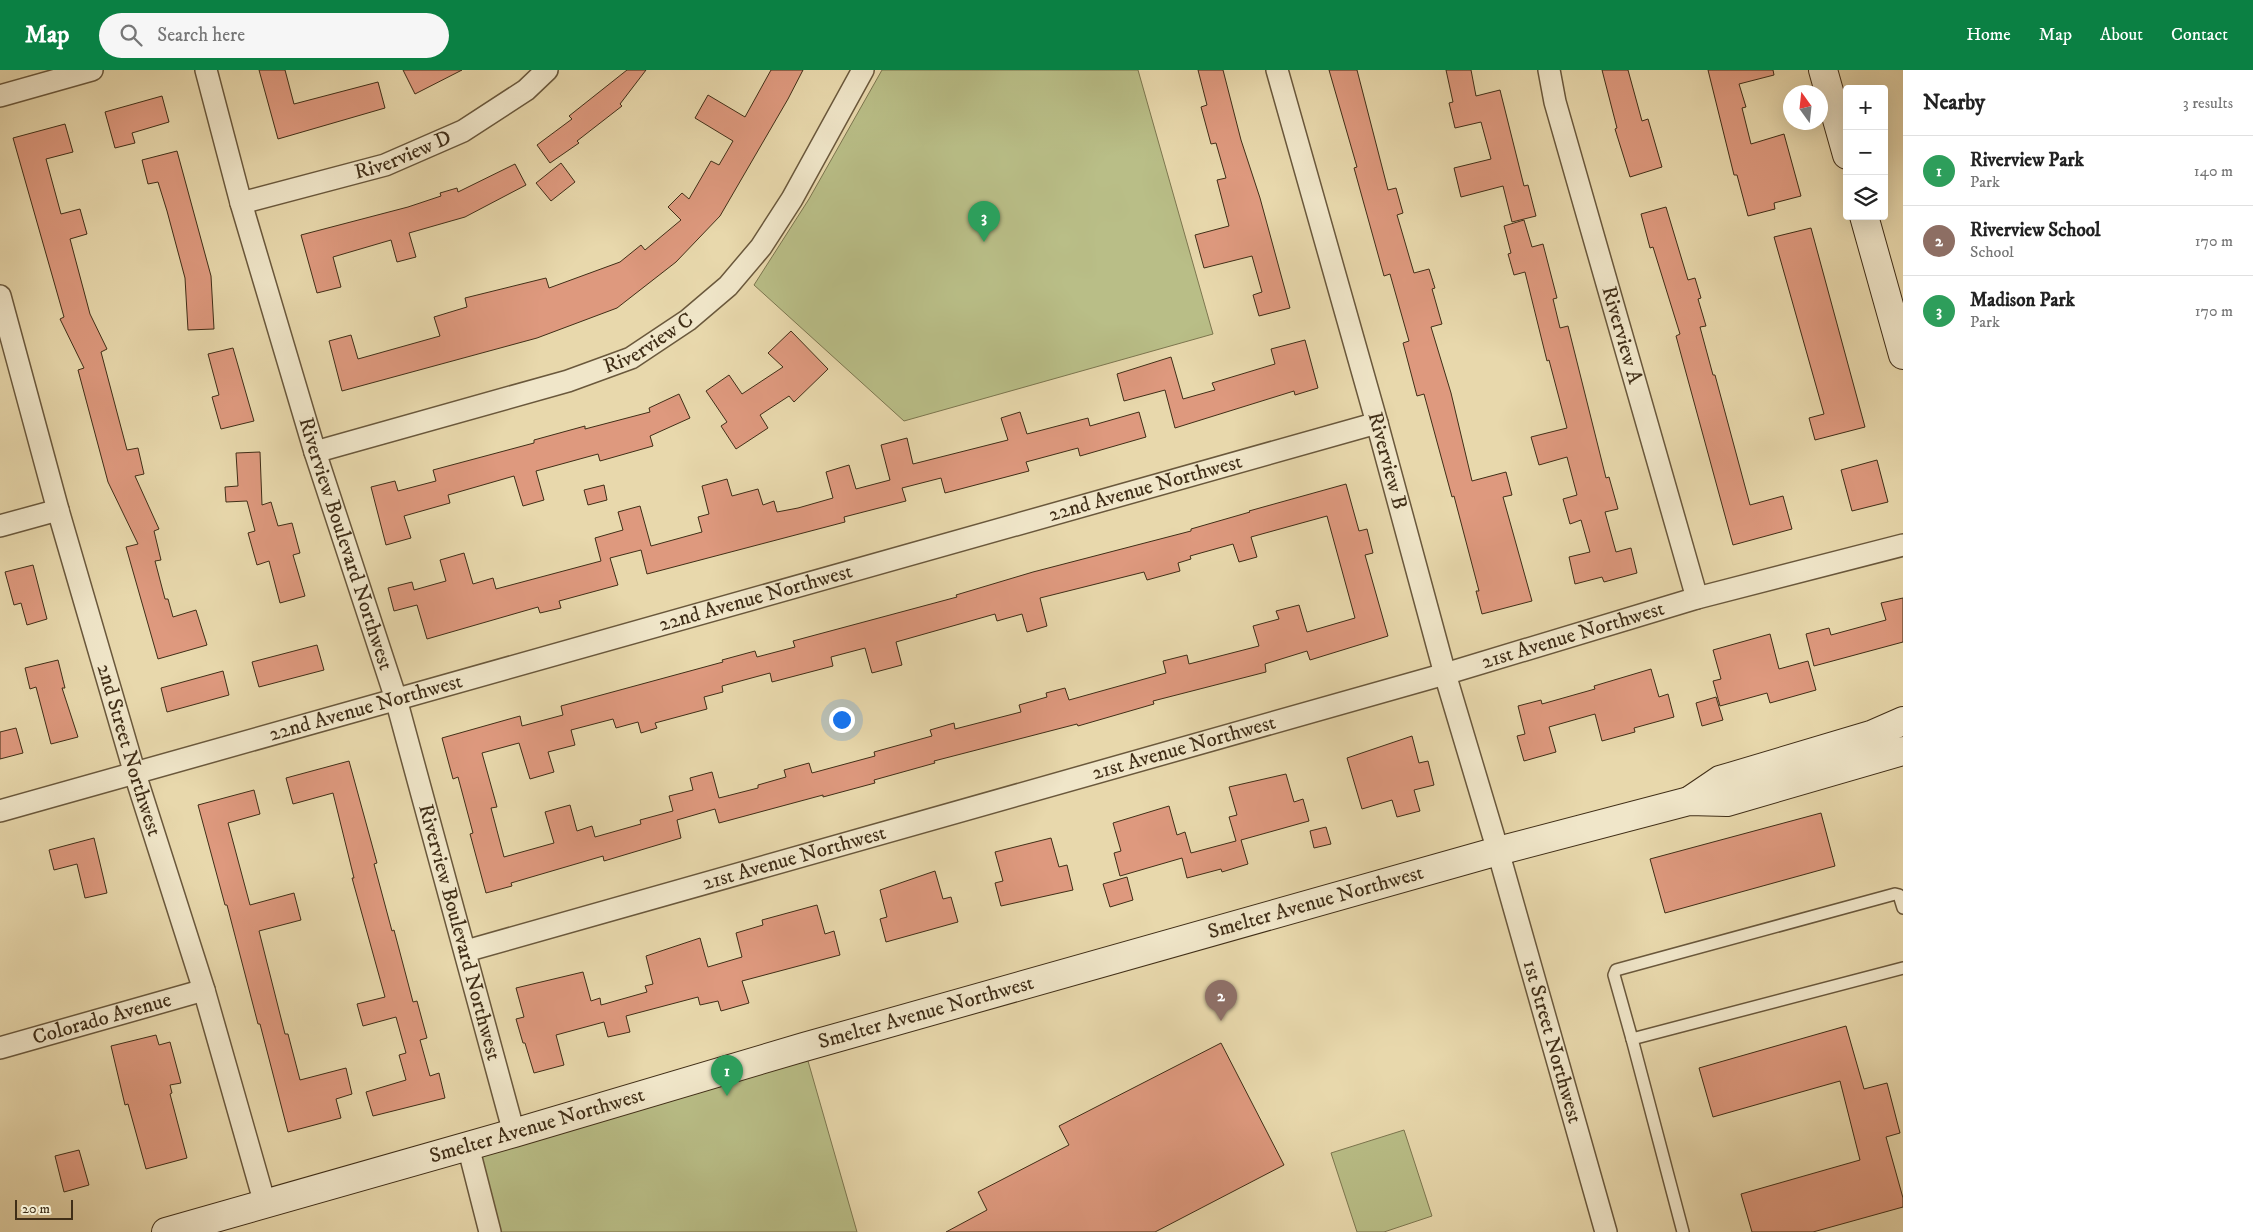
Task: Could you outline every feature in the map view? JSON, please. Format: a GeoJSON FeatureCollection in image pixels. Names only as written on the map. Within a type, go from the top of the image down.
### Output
{"type":"FeatureCollection","features":[{"type":"Feature","properties":{"kind":"street"},"geometry":{"type":"LineString","coordinates":[[0,96],[92,70]]}},
{"type":"Feature","properties":{"kind":"street","name":"Riverview Boulevard Northwest"},"geometry":{"type":"LineString","coordinates":[[206,70],[241,203],[314,452],[396,699],[514,1133]]}},
{"type":"Feature","properties":{"kind":"street","name":"Riverview D"},"geometry":{"type":"LineString","coordinates":[[241,203],[385,166],[463,131],[526,90],[547,70]]}},
{"type":"Feature","properties":{"kind":"street","name":"Riverview C"},"geometry":{"type":"LineString","coordinates":[[314,452],[568,382],[631,358],[688,320],[728,286],[761,247],[792,199],[863,70]]}},
{"type":"Feature","properties":{"kind":"street","name":"Riverview B"},"geometry":{"type":"LineString","coordinates":[[1276,70],[1377,423],[1445,674],[1498,851]]}},
{"type":"Feature","properties":{"kind":"street","name":"Riverview A"},"geometry":{"type":"LineString","coordinates":[[1549,70],[1555,102],[1697,598]]}},
{"type":"Feature","properties":{"kind":"street"},"geometry":{"type":"LineString","coordinates":[[1823,70],[1843,141]]}},
{"type":"Feature","properties":{"kind":"street"},"geometry":{"type":"LineString","coordinates":[[1865,220],[1899,324],[1903,355]]}},
{"type":"Feature","properties":{"kind":"street","name":"2nd Street Northwest"},"geometry":{"type":"LineString","coordinates":[[0,296],[58,510],[135,774],[204,990],[265,1204]]}},
{"type":"Feature","properties":{"kind":"street","name":"22nd Avenue Northwest"},"geometry":{"type":"LineString","coordinates":[[0,811],[1377,423]]}},
{"type":"Feature","properties":{"kind":"street"},"geometry":{"type":"LineString","coordinates":[[0,526],[58,510]]}},
{"type":"Feature","properties":{"kind":"street","name":"21st Avenue Northwest"},"geometry":{"type":"LineString","coordinates":[[466,951],[1445,674],[1697,598],[1903,545]]}},
{"type":"Feature","properties":{"kind":"street","name":"Smelter Avenue Northwest"},"geometry":{"type":"LineString","coordinates":[[1689,801],[1720,780],[1871,736],[1903,721]]}},
{"type":"Feature","properties":{"kind":"street","name":"Smelter Avenue Northwest"},"geometry":{"type":"LineString","coordinates":[[166,1232],[514,1133],[813,1044],[1498,851],[1689,801],[1727,802],[1903,751]]}},
{"type":"Feature","properties":{"kind":"street","name":"1st Street Northwest"},"geometry":{"type":"LineString","coordinates":[[1498,851],[1606,1232]]}},
{"type":"Feature","properties":{"kind":"street","name":"Colorado Avenue"},"geometry":{"type":"LineString","coordinates":[[0,1048],[204,990]]}},
{"type":"Feature","properties":{"kind":"street"},"geometry":{"type":"LineString","coordinates":[[468,1146],[490,1232]]}},
{"type":"Feature","properties":{"kind":"lane"},"geometry":{"type":"LineString","coordinates":[[1683,1232],[1614,975],[1616,970],[1895,894],[1899,896],[1903,908]]}},
{"type":"Feature","properties":{"kind":"lane"},"geometry":{"type":"LineString","coordinates":[[1632,1039],[1903,968]]}},
{"type":"Feature","properties":{"kind":"green space"},"geometry":{"type":"Polygon","coordinates":[[[882,70],[1138,70],[1213,334],[904,421],[754,285],[809,199],[882,70]]]}},
{"type":"Feature","properties":{"kind":"green space"},"geometry":{"type":"Polygon","coordinates":[[[804,1047],[857,1232],[491,1232],[468,1146],[804,1047]]]}},
{"type":"Feature","properties":{"kind":"green space"},"geometry":{"type":"Polygon","coordinates":[[[1404,1130],[1432,1216],[1384,1232],[1357,1232],[1331,1153],[1404,1130]]]}},
{"type":"Feature","properties":{"kind":"building"},"geometry":{"type":"Polygon","coordinates":[[[259,70],[285,70],[294,104],[378,82],[385,108],[278,139],[259,70]]]}},
{"type":"Feature","properties":{"kind":"building"},"geometry":{"type":"Polygon","coordinates":[[[403,70],[462,70],[415,94],[403,70]]]}},
{"type":"Feature","properties":{"kind":"building"},"geometry":{"type":"Polygon","coordinates":[[[627,70],[646,70],[620,104],[622,106],[577,141],[579,143],[550,163],[537,145],[572,119],[569,116],[627,70]]]}},
{"type":"Feature","properties":{"kind":"building"},"geometry":{"type":"Polygon","coordinates":[[[771,70],[803,70],[720,216],[676,262],[617,308],[537,338],[342,391],[329,341],[351,335],[358,359],[440,336],[434,317],[467,307],[465,298],[546,278],[549,288],[620,262],[641,245],[645,250],[681,220],[668,207],[682,193],[689,199],[711,161],[719,165],[733,141],[695,118],[708,95],[745,117],[771,70]]]}},
{"type":"Feature","properties":{"kind":"building"},"geometry":{"type":"Polygon","coordinates":[[[1198,70],[1223,70],[1241,140],[1260,198],[1290,308],[1259,316],[1253,295],[1262,292],[1252,256],[1204,268],[1195,235],[1229,226],[1217,180],[1226,178],[1216,143],[1211,144],[1201,107],[1207,105],[1198,70]]]}},
{"type":"Feature","properties":{"kind":"building"},"geometry":{"type":"Polygon","coordinates":[[[1329,70],[1357,70],[1388,190],[1396,188],[1403,213],[1397,215],[1414,273],[1429,269],[1435,288],[1432,289],[1442,324],[1431,327],[1451,393],[1472,481],[1506,472],[1512,495],[1503,497],[1532,601],[1482,614],[1476,591],[1479,591],[1454,496],[1452,497],[1424,394],[1417,396],[1403,343],[1409,341],[1390,274],[1384,276],[1354,168],[1357,167],[1329,70]]]}},
{"type":"Feature","properties":{"kind":"building"},"geometry":{"type":"Polygon","coordinates":[[[1446,70],[1471,70],[1476,96],[1500,90],[1524,186],[1528,185],[1536,216],[1512,222],[1503,186],[1461,197],[1454,168],[1491,159],[1481,122],[1455,128],[1449,103],[1453,102],[1446,70]]]}},
{"type":"Feature","properties":{"kind":"building"},"geometry":{"type":"Polygon","coordinates":[[[1602,70],[1628,70],[1642,121],[1648,119],[1662,167],[1630,177],[1615,129],[1617,128],[1602,70]]]}},
{"type":"Feature","properties":{"kind":"building"},"geometry":{"type":"Polygon","coordinates":[[[1708,70],[1773,70],[1774,75],[1739,84],[1746,107],[1742,108],[1751,144],[1784,134],[1801,196],[1774,203],[1775,209],[1748,216],[1737,175],[1734,175],[1708,70]]]}},
{"type":"Feature","properties":{"kind":"building"},"geometry":{"type":"Polygon","coordinates":[[[162,96],[169,122],[132,133],[135,143],[115,148],[105,112],[162,96]]]}},
{"type":"Feature","properties":{"kind":"building"},"geometry":{"type":"Polygon","coordinates":[[[65,124],[73,152],[46,159],[61,214],[80,209],[87,234],[70,239],[90,314],[107,349],[101,352],[127,450],[138,448],[144,474],[135,476],[159,529],[154,531],[161,560],[155,561],[165,599],[168,599],[173,617],[196,610],[207,645],[158,659],[126,547],[138,544],[108,482],[78,370],[84,368],[60,319],[64,317],[13,138],[65,124]]]}},
{"type":"Feature","properties":{"kind":"building"},"geometry":{"type":"Polygon","coordinates":[[[177,151],[211,276],[214,329],[188,330],[185,278],[167,211],[158,182],[148,184],[142,160],[177,151]]]}},
{"type":"Feature","properties":{"kind":"building"},"geometry":{"type":"Polygon","coordinates":[[[561,163],[575,182],[551,201],[536,183],[561,163]]]}},
{"type":"Feature","properties":{"kind":"building"},"geometry":{"type":"Polygon","coordinates":[[[515,164],[526,185],[465,217],[409,233],[416,257],[397,262],[391,240],[333,257],[341,287],[317,293],[301,235],[408,207],[441,196],[440,193],[457,188],[458,192],[515,164]]]}},
{"type":"Feature","properties":{"kind":"building"},"geometry":{"type":"Polygon","coordinates":[[[1666,207],[1688,280],[1695,278],[1701,298],[1698,299],[1706,326],[1700,327],[1750,505],[1783,496],[1792,529],[1733,545],[1676,336],[1680,334],[1653,247],[1650,248],[1641,214],[1666,207]]]}},
{"type":"Feature","properties":{"kind":"building"},"geometry":{"type":"Polygon","coordinates":[[[1524,220],[1532,247],[1543,244],[1557,298],[1553,299],[1560,328],[1568,326],[1606,478],[1609,477],[1618,509],[1605,512],[1616,552],[1631,548],[1637,573],[1604,582],[1602,577],[1575,584],[1569,557],[1590,552],[1581,520],[1570,524],[1563,499],[1577,495],[1567,457],[1539,465],[1531,437],[1567,428],[1549,360],[1547,361],[1525,272],[1514,275],[1508,254],[1511,253],[1504,226],[1524,220]]]}},
{"type":"Feature","properties":{"kind":"building"},"geometry":{"type":"Polygon","coordinates":[[[1811,228],[1865,427],[1815,440],[1809,418],[1824,414],[1774,237],[1811,228]]]}},
{"type":"Feature","properties":{"kind":"building"},"geometry":{"type":"Polygon","coordinates":[[[791,331],[828,369],[794,402],[789,396],[760,415],[768,428],[736,449],[721,426],[727,422],[706,391],[729,375],[742,394],[783,367],[768,353],[791,331]]]}},
{"type":"Feature","properties":{"kind":"building"},"geometry":{"type":"Polygon","coordinates":[[[1305,340],[1318,388],[1295,395],[1294,391],[1175,428],[1165,390],[1124,401],[1117,374],[1171,357],[1183,399],[1215,390],[1212,383],[1275,364],[1271,349],[1305,340]]]}},
{"type":"Feature","properties":{"kind":"building"},"geometry":{"type":"Polygon","coordinates":[[[233,348],[254,421],[221,429],[212,397],[219,395],[208,354],[233,348]]]}},
{"type":"Feature","properties":{"kind":"building"},"geometry":{"type":"Polygon","coordinates":[[[679,394],[690,418],[650,436],[653,446],[600,461],[598,454],[536,471],[544,500],[523,506],[514,476],[448,495],[450,503],[404,516],[411,538],[386,545],[371,487],[395,481],[398,491],[436,481],[433,470],[534,443],[534,440],[585,426],[585,429],[650,412],[649,408],[679,394]]]}},
{"type":"Feature","properties":{"kind":"building"},"geometry":{"type":"Polygon","coordinates":[[[1020,412],[1027,434],[1088,418],[1090,426],[1139,412],[1146,437],[1080,456],[1078,448],[1026,462],[1029,471],[945,493],[941,478],[902,488],[906,501],[844,517],[845,522],[647,574],[641,550],[610,558],[618,585],[559,601],[561,608],[540,613],[538,607],[427,639],[417,605],[394,611],[388,588],[412,582],[414,590],[446,581],[440,560],[464,553],[473,584],[493,578],[496,589],[601,561],[595,538],[623,530],[618,512],[640,506],[651,546],[702,532],[698,517],[709,514],[702,486],[727,479],[732,496],[758,489],[763,505],[774,501],[777,512],[798,508],[833,498],[826,472],[849,465],[856,489],[890,480],[881,445],[907,438],[913,464],[1008,440],[1001,418],[1020,412]]]}},
{"type":"Feature","properties":{"kind":"building"},"geometry":{"type":"Polygon","coordinates":[[[260,452],[262,505],[271,502],[278,526],[292,523],[300,553],[293,555],[305,596],[280,603],[269,561],[257,565],[248,533],[255,531],[247,501],[226,502],[225,487],[238,486],[236,453],[260,452]]]}},
{"type":"Feature","properties":{"kind":"building"},"geometry":{"type":"Polygon","coordinates":[[[1877,460],[1888,502],[1852,511],[1841,470],[1877,460]]]}},
{"type":"Feature","properties":{"kind":"building"},"geometry":{"type":"Polygon","coordinates":[[[1346,484],[1359,531],[1367,529],[1373,553],[1365,555],[1388,636],[1310,660],[1307,651],[1265,664],[1266,672],[1153,701],[1154,704],[1078,726],[1077,724],[934,761],[935,763],[874,780],[875,783],[823,797],[823,795],[719,823],[715,809],[677,820],[681,838],[604,861],[603,856],[511,883],[512,886],[486,893],[470,834],[473,833],[458,777],[453,779],[442,738],[520,716],[522,726],[563,715],[561,706],[723,662],[722,660],[755,651],[757,657],[795,647],[793,641],[957,597],[956,595],[1033,572],[1191,531],[1191,529],[1346,484]],[[1327,516],[1251,537],[1257,557],[1239,562],[1233,544],[1190,556],[1191,559],[1178,563],[1180,571],[1147,580],[1144,572],[1040,598],[1047,626],[1027,632],[1022,614],[997,621],[995,614],[896,642],[902,665],[872,673],[865,648],[831,657],[833,666],[772,682],[770,673],[722,686],[723,692],[704,697],[707,709],[655,723],[657,728],[641,733],[638,722],[616,728],[613,719],[571,730],[575,745],[548,752],[554,772],[530,779],[519,743],[482,753],[497,807],[491,808],[504,857],[554,843],[545,812],[570,805],[577,831],[592,826],[595,837],[641,824],[640,820],[673,811],[669,796],[693,790],[690,778],[712,772],[719,798],[758,788],[758,785],[786,777],[784,770],[809,763],[812,773],[875,756],[874,752],[932,736],[930,730],[954,723],[955,729],[1021,712],[1019,705],[1047,697],[1046,693],[1065,688],[1069,700],[1166,673],[1163,661],[1187,655],[1189,664],[1259,646],[1253,626],[1279,619],[1276,611],[1299,605],[1307,632],[1355,618],[1327,516]]]}},
{"type":"Feature","properties":{"kind":"building"},"geometry":{"type":"Polygon","coordinates":[[[604,485],[607,500],[588,505],[584,490],[604,485]]]}},
{"type":"Feature","properties":{"kind":"building"},"geometry":{"type":"Polygon","coordinates":[[[33,565],[47,619],[27,625],[21,603],[14,605],[5,572],[33,565]]]}},
{"type":"Feature","properties":{"kind":"building"},"geometry":{"type":"Polygon","coordinates":[[[1903,598],[1903,642],[1814,666],[1806,634],[1829,628],[1831,635],[1886,620],[1881,603],[1903,598]]]}},
{"type":"Feature","properties":{"kind":"building"},"geometry":{"type":"Polygon","coordinates":[[[1770,634],[1779,669],[1808,661],[1816,690],[1770,703],[1767,693],[1720,706],[1713,681],[1721,679],[1713,650],[1770,634]]]}},
{"type":"Feature","properties":{"kind":"building"},"geometry":{"type":"Polygon","coordinates":[[[317,645],[324,670],[259,687],[252,662],[317,645]]]}},
{"type":"Feature","properties":{"kind":"building"},"geometry":{"type":"Polygon","coordinates":[[[58,660],[65,688],[62,688],[78,737],[51,744],[36,687],[30,689],[25,668],[58,660]]]}},
{"type":"Feature","properties":{"kind":"building"},"geometry":{"type":"Polygon","coordinates":[[[1651,669],[1659,697],[1668,694],[1674,717],[1634,728],[1635,732],[1602,741],[1595,714],[1549,727],[1556,752],[1524,761],[1517,736],[1525,734],[1518,706],[1541,700],[1542,704],[1595,689],[1594,686],[1651,669]]]}},
{"type":"Feature","properties":{"kind":"building"},"geometry":{"type":"Polygon","coordinates":[[[223,671],[229,695],[167,712],[161,688],[223,671]]]}},
{"type":"Feature","properties":{"kind":"building"},"geometry":{"type":"Polygon","coordinates":[[[1716,697],[1723,720],[1702,726],[1696,703],[1716,697]]]}},
{"type":"Feature","properties":{"kind":"building"},"geometry":{"type":"Polygon","coordinates":[[[16,728],[23,753],[0,759],[0,732],[16,728]]]}},
{"type":"Feature","properties":{"kind":"building"},"geometry":{"type":"Polygon","coordinates":[[[1412,736],[1419,763],[1428,761],[1434,785],[1414,790],[1420,811],[1397,817],[1392,800],[1362,809],[1347,758],[1412,736]]]}},
{"type":"Feature","properties":{"kind":"building"},"geometry":{"type":"Polygon","coordinates":[[[349,761],[377,863],[374,864],[392,931],[394,930],[413,1002],[417,1001],[427,1038],[420,1040],[430,1076],[439,1073],[445,1098],[373,1116],[366,1092],[406,1080],[399,1055],[406,1053],[396,1017],[363,1026],[357,1004],[385,997],[352,878],[354,878],[333,793],[293,804],[286,778],[349,761]]]}},
{"type":"Feature","properties":{"kind":"building"},"geometry":{"type":"Polygon","coordinates":[[[1286,774],[1294,802],[1303,799],[1309,821],[1241,840],[1248,864],[1222,872],[1221,869],[1187,878],[1182,858],[1120,876],[1114,853],[1121,851],[1113,823],[1169,806],[1177,835],[1185,832],[1191,853],[1236,841],[1229,817],[1237,815],[1229,787],[1286,774]]]}},
{"type":"Feature","properties":{"kind":"building"},"geometry":{"type":"Polygon","coordinates":[[[254,790],[260,814],[228,823],[250,905],[294,893],[301,920],[259,931],[285,1034],[288,1034],[300,1080],[346,1068],[352,1094],[336,1099],[341,1118],[288,1132],[260,1024],[258,1024],[227,905],[225,905],[198,805],[254,790]]]}},
{"type":"Feature","properties":{"kind":"building"},"geometry":{"type":"Polygon","coordinates":[[[1821,813],[1835,866],[1665,913],[1650,859],[1821,813]]]}},
{"type":"Feature","properties":{"kind":"building"},"geometry":{"type":"Polygon","coordinates":[[[1326,827],[1331,844],[1314,848],[1310,831],[1326,827]]]}},
{"type":"Feature","properties":{"kind":"building"},"geometry":{"type":"Polygon","coordinates":[[[94,838],[107,893],[85,898],[77,864],[54,870],[49,850],[94,838]]]}},
{"type":"Feature","properties":{"kind":"building"},"geometry":{"type":"Polygon","coordinates":[[[1051,838],[1059,867],[1067,865],[1073,890],[1001,906],[995,883],[1003,881],[995,852],[1051,838]]]}},
{"type":"Feature","properties":{"kind":"building"},"geometry":{"type":"Polygon","coordinates":[[[935,871],[943,899],[951,897],[958,922],[886,942],[880,919],[887,917],[880,890],[935,871]]]}},
{"type":"Feature","properties":{"kind":"building"},"geometry":{"type":"Polygon","coordinates":[[[1127,877],[1133,900],[1110,907],[1103,884],[1127,877]]]}},
{"type":"Feature","properties":{"kind":"building"},"geometry":{"type":"Polygon","coordinates":[[[817,905],[825,934],[834,931],[840,955],[742,981],[749,1003],[721,1011],[718,1001],[700,1005],[698,997],[626,1016],[630,1032],[608,1037],[604,1022],[556,1035],[564,1065],[534,1073],[516,1019],[524,1017],[516,988],[583,972],[591,1001],[600,998],[601,1005],[647,992],[645,986],[653,984],[646,956],[700,938],[708,967],[742,957],[736,933],[763,925],[762,920],[817,905]]]}},
{"type":"Feature","properties":{"kind":"building"},"geometry":{"type":"Polygon","coordinates":[[[1846,1026],[1864,1089],[1887,1083],[1900,1133],[1886,1137],[1903,1198],[1903,1207],[1813,1232],[1752,1232],[1741,1194],[1860,1160],[1840,1081],[1713,1117],[1699,1068],[1846,1026]]]}},
{"type":"Feature","properties":{"kind":"building"},"geometry":{"type":"Polygon","coordinates":[[[156,1035],[159,1045],[170,1042],[181,1083],[170,1085],[172,1093],[170,1094],[187,1158],[146,1169],[128,1104],[125,1105],[111,1046],[156,1035]]]}},
{"type":"Feature","properties":{"kind":"building"},"geometry":{"type":"Polygon","coordinates":[[[1221,1043],[1284,1165],[1155,1232],[946,1232],[987,1210],[978,1192],[1069,1145],[1059,1126],[1221,1043]]]}},
{"type":"Feature","properties":{"kind":"building"},"geometry":{"type":"Polygon","coordinates":[[[79,1150],[89,1185],[64,1192],[55,1156],[79,1150]]]}},
{"type":"Feature","properties":{"kind":"place","name":"Madison Park"},"geometry":{"type":"Point","coordinates":[984,242]}},
{"type":"Feature","properties":{"kind":"place","name":"Riverview School"},"geometry":{"type":"Point","coordinates":[1221,1021]}},
{"type":"Feature","properties":{"kind":"place","name":"Riverview Park"},"geometry":{"type":"Point","coordinates":[727,1096]}}]}
